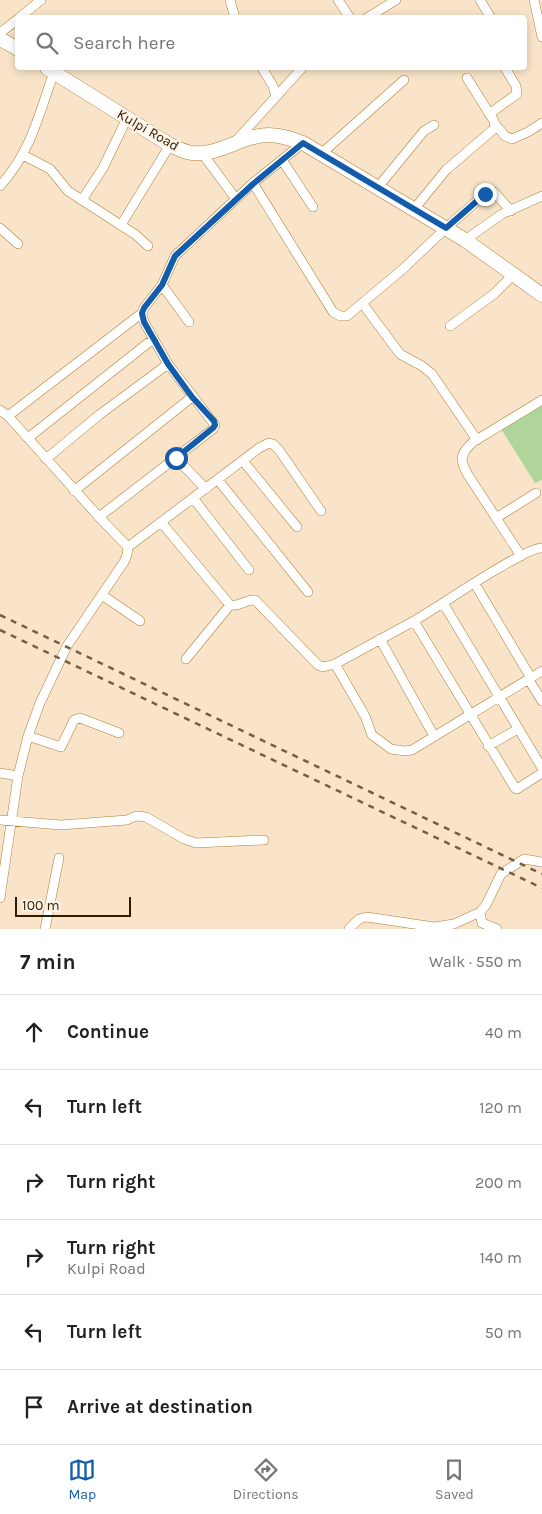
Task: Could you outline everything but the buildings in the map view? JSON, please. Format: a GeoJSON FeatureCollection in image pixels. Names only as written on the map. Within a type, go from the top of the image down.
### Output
{"type":"FeatureCollection","features":[{"type":"Feature","properties":{"kind":"main road"},"geometry":{"type":"LineString","coordinates":[[0,39],[15,47]]}},
{"type":"Feature","properties":{"kind":"main road","name":"Kulpi Road"},"geometry":{"type":"LineString","coordinates":[[50,70],[170,145],[191,153],[202,153],[253,137],[268,135],[288,138],[303,143],[466,240],[542,295]]}},
{"type":"Feature","properties":{"kind":"street"},"geometry":{"type":"LineString","coordinates":[[22,15],[41,0]]}},
{"type":"Feature","properties":{"kind":"street"},"geometry":{"type":"LineString","coordinates":[[230,0],[234,15]]}},
{"type":"Feature","properties":{"kind":"street"},"geometry":{"type":"LineString","coordinates":[[338,0],[348,15]]}},
{"type":"Feature","properties":{"kind":"street"},"geometry":{"type":"LineString","coordinates":[[372,15],[396,0]]}},
{"type":"Feature","properties":{"kind":"street"},"geometry":{"type":"LineString","coordinates":[[480,0],[489,15]]}},
{"type":"Feature","properties":{"kind":"street"},"geometry":{"type":"LineString","coordinates":[[534,0],[542,37]]}},
{"type":"Feature","properties":{"kind":"street"},"geometry":{"type":"LineString","coordinates":[[0,33],[15,20]]}},
{"type":"Feature","properties":{"kind":"street"},"geometry":{"type":"LineString","coordinates":[[0,186],[24,155],[30,141],[50,70]]}},
{"type":"Feature","properties":{"kind":"street"},"geometry":{"type":"LineString","coordinates":[[263,70],[273,86],[276,96]]}},
{"type":"Feature","properties":{"kind":"street"},"geometry":{"type":"LineString","coordinates":[[232,145],[300,70]]}},
{"type":"Feature","properties":{"kind":"street"},"geometry":{"type":"LineString","coordinates":[[489,114],[517,94],[516,86],[506,70]]}},
{"type":"Feature","properties":{"kind":"street"},"geometry":{"type":"LineString","coordinates":[[467,78],[504,136],[512,139],[542,123]]}},
{"type":"Feature","properties":{"kind":"street"},"geometry":{"type":"LineString","coordinates":[[321,154],[404,80]]}},
{"type":"Feature","properties":{"kind":"street"},"geometry":{"type":"LineString","coordinates":[[82,200],[103,168],[128,118]]}},
{"type":"Feature","properties":{"kind":"street"},"geometry":{"type":"LineString","coordinates":[[414,209],[453,162],[492,130],[495,124]]}},
{"type":"Feature","properties":{"kind":"street"},"geometry":{"type":"LineString","coordinates":[[378,187],[424,132],[434,125]]}},
{"type":"Feature","properties":{"kind":"street"},"geometry":{"type":"LineString","coordinates":[[8,416],[142,313],[162,285],[175,256],[236,199],[303,143]]}},
{"type":"Feature","properties":{"kind":"street"},"geometry":{"type":"LineString","coordinates":[[121,225],[170,145]]}},
{"type":"Feature","properties":{"kind":"street"},"geometry":{"type":"LineString","coordinates":[[202,153],[236,199]]}},
{"type":"Feature","properties":{"kind":"street"},"geometry":{"type":"LineString","coordinates":[[24,155],[50,168],[68,191],[136,235],[148,246]]}},
{"type":"Feature","properties":{"kind":"street"},"geometry":{"type":"LineString","coordinates":[[282,160],[313,207]]}},
{"type":"Feature","properties":{"kind":"street"},"geometry":{"type":"LineString","coordinates":[[0,171],[9,175]]}},
{"type":"Feature","properties":{"kind":"street"},"geometry":{"type":"LineString","coordinates":[[253,184],[333,312],[340,316],[347,316],[490,191],[494,192],[511,211]]}},
{"type":"Feature","properties":{"kind":"street"},"geometry":{"type":"LineString","coordinates":[[466,240],[502,214],[542,196]]}},
{"type":"Feature","properties":{"kind":"street"},"geometry":{"type":"LineString","coordinates":[[0,228],[18,244]]}},
{"type":"Feature","properties":{"kind":"street"},"geometry":{"type":"LineString","coordinates":[[450,326],[494,294],[514,274]]}},
{"type":"Feature","properties":{"kind":"street"},"geometry":{"type":"LineString","coordinates":[[162,285],[189,322]]}},
{"type":"Feature","properties":{"kind":"street"},"geometry":{"type":"LineString","coordinates":[[362,303],[400,354],[432,374],[477,440]]}},
{"type":"Feature","properties":{"kind":"street"},"geometry":{"type":"LineString","coordinates":[[99,517],[176,458],[215,425],[214,421],[192,397],[168,364],[154,340],[142,313]]}},
{"type":"Feature","properties":{"kind":"street"},"geometry":{"type":"LineString","coordinates":[[28,438],[76,398],[154,340]]}},
{"type":"Feature","properties":{"kind":"street"},"geometry":{"type":"LineString","coordinates":[[46,459],[99,415],[168,364]]}},
{"type":"Feature","properties":{"kind":"street"},"geometry":{"type":"LineString","coordinates":[[74,491],[192,397]]}},
{"type":"Feature","properties":{"kind":"street"},"geometry":{"type":"LineString","coordinates":[[521,556],[463,466],[462,457],[464,451],[477,440],[542,400]]}},
{"type":"Feature","properties":{"kind":"street"},"geometry":{"type":"LineString","coordinates":[[0,410],[8,416],[74,491],[128,547],[128,555],[124,562],[60,658],[40,703],[28,736],[18,776],[0,898]]}},
{"type":"Feature","properties":{"kind":"street"},"geometry":{"type":"LineString","coordinates":[[128,547],[268,443],[279,450],[321,511]]}},
{"type":"Feature","properties":{"kind":"street"},"geometry":{"type":"LineString","coordinates":[[176,458],[206,489]]}},
{"type":"Feature","properties":{"kind":"street"},"geometry":{"type":"LineString","coordinates":[[244,461],[297,527]]}},
{"type":"Feature","properties":{"kind":"street"},"geometry":{"type":"LineString","coordinates":[[218,480],[308,592]]}},
{"type":"Feature","properties":{"kind":"street"},"geometry":{"type":"LineString","coordinates":[[496,518],[536,493]]}},
{"type":"Feature","properties":{"kind":"street"},"geometry":{"type":"LineString","coordinates":[[193,498],[249,570]]}},
{"type":"Feature","properties":{"kind":"street"},"geometry":{"type":"LineString","coordinates":[[161,522],[230,605],[236,606],[255,600],[318,665],[323,667],[335,664],[414,621],[535,548],[542,548]]}},
{"type":"Feature","properties":{"kind":"street"},"geometry":{"type":"LineString","coordinates":[[475,584],[542,701]]}},
{"type":"Feature","properties":{"kind":"street"},"geometry":{"type":"LineString","coordinates":[[102,595],[140,620]]}},
{"type":"Feature","properties":{"kind":"street"},"geometry":{"type":"LineString","coordinates":[[443,602],[542,768]]}},
{"type":"Feature","properties":{"kind":"street"},"geometry":{"type":"LineString","coordinates":[[186,659],[230,605]]}},
{"type":"Feature","properties":{"kind":"street"},"geometry":{"type":"LineString","coordinates":[[414,621],[515,789],[542,773]]}},
{"type":"Feature","properties":{"kind":"street"},"geometry":{"type":"LineString","coordinates":[[380,639],[434,736]]}},
{"type":"Feature","properties":{"kind":"street"},"geometry":{"type":"LineString","coordinates":[[335,664],[365,716],[372,735],[388,748],[409,751],[542,672]]}},
{"type":"Feature","properties":{"kind":"street"},"geometry":{"type":"LineString","coordinates":[[28,736],[60,746],[74,720],[80,718],[119,734]]}},
{"type":"Feature","properties":{"kind":"street"},"geometry":{"type":"LineString","coordinates":[[488,746],[518,729]]}},
{"type":"Feature","properties":{"kind":"street"},"geometry":{"type":"LineString","coordinates":[[0,773],[18,776]]}},
{"type":"Feature","properties":{"kind":"street"},"geometry":{"type":"LineString","coordinates":[[0,820],[61,824],[127,820],[141,816],[196,844],[264,840]]}},
{"type":"Feature","properties":{"kind":"street"},"geometry":{"type":"LineString","coordinates":[[44,929],[59,858]]}},
{"type":"Feature","properties":{"kind":"street"},"geometry":{"type":"LineString","coordinates":[[349,929],[360,918],[367,917],[424,928],[454,924],[480,912],[486,905],[501,874],[524,859],[542,862]]}},
{"type":"Feature","properties":{"kind":"street"},"geometry":{"type":"LineString","coordinates":[[480,912],[482,923],[498,929]]}},
{"type":"Feature","properties":{"kind":"green space"},"geometry":{"type":"Polygon","coordinates":[[[542,401],[542,480],[535,483],[500,427],[542,401]]]}},
{"type":"Feature","properties":{"kind":"railway"},"geometry":{"type":"LineString","coordinates":[[0,615],[542,874]]}},
{"type":"Feature","properties":{"kind":"railway"},"geometry":{"type":"LineString","coordinates":[[0,630],[542,888]]}},
{"type":"Feature","properties":{"kind":"route"},"geometry":{"type":"LineString","coordinates":[[176,458],[215,425],[214,421],[192,397],[168,364],[144,322],[142,313],[162,285],[175,256],[253,184],[303,143],[446,228],[485,194]]}}]}
